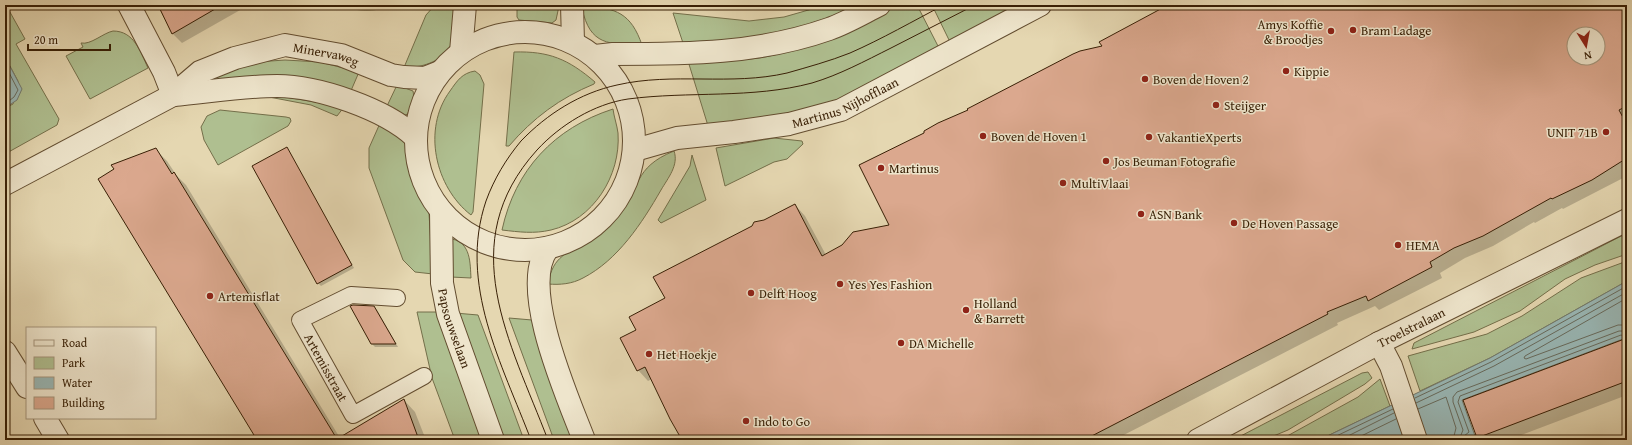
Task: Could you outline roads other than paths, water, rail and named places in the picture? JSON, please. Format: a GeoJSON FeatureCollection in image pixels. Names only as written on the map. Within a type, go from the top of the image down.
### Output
{"type":"FeatureCollection","features":[{"type":"Feature","properties":{"kind":"street"},"geometry":{"type":"LineString","coordinates":[[129,5],[164,72],[173,95]]}},
{"type":"Feature","properties":{"kind":"street"},"geometry":{"type":"LineString","coordinates":[[461,52],[465,5]]}},
{"type":"Feature","properties":{"kind":"street"},"geometry":{"type":"LineString","coordinates":[[572,5],[573,42]]}},
{"type":"Feature","properties":{"kind":"street"},"geometry":{"type":"LineString","coordinates":[[594,56],[613,54],[728,52],[768,46],[830,28],[879,5]]}},
{"type":"Feature","properties":{"kind":"street","name":"Martinus Nijhofflaan"},"geometry":{"type":"LineString","coordinates":[[634,150],[677,138],[789,124],[842,110],[1040,5]]}},
{"type":"Feature","properties":{"kind":"street"},"geometry":{"type":"LineString","coordinates":[[525,32],[550,34],[573,42],[594,56],[608,70],[627,99],[632,116],[634,150],[630,173],[624,187],[608,213],[590,229],[577,237],[548,248],[512,250],[493,246],[477,239],[458,228],[441,211],[429,195],[421,176],[416,157],[415,137],[417,119],[422,102],[440,72],[461,52],[486,39],[500,34],[525,32]]}},
{"type":"Feature","properties":{"kind":"street","name":"Minervaweg"},"geometry":{"type":"LineString","coordinates":[[5,184],[173,95],[200,72],[235,58],[285,45],[341,55],[391,75],[425,78],[440,72]]}},
{"type":"Feature","properties":{"kind":"street","name":"Minervaweg"},"geometry":{"type":"LineString","coordinates":[[173,95],[278,86],[325,93],[376,111],[405,128],[415,137]]}},
{"type":"Feature","properties":{"kind":"street","name":"Papsouwselaan"},"geometry":{"type":"LineString","coordinates":[[441,211],[442,283],[448,314],[494,440]]}},
{"type":"Feature","properties":{"kind":"street","name":"Troelstralaan"},"geometry":{"type":"LineString","coordinates":[[1198,440],[1379,342],[1627,220]]}},
{"type":"Feature","properties":{"kind":"street"},"geometry":{"type":"LineString","coordinates":[[548,248],[541,260],[539,289],[543,326],[556,368],[584,440]]}},
{"type":"Feature","properties":{"kind":"street","name":"Artemisstraat"},"geometry":{"type":"LineString","coordinates":[[398,298],[350,295],[300,320],[352,415],[424,376]]}},
{"type":"Feature","properties":{"kind":"street"},"geometry":{"type":"LineString","coordinates":[[1379,342],[1391,366],[1416,440]]}},
{"type":"Feature","properties":{"kind":"street"},"geometry":{"type":"LineString","coordinates":[[5,352],[26,385]]}},
{"type":"Feature","properties":{"kind":"street"},"geometry":{"type":"LineString","coordinates":[[46,419],[58,440]]}},
{"type":"Feature","properties":{"kind":"water"},"geometry":{"type":"Polygon","coordinates":[[[5,57],[22,89],[17,100],[5,108],[5,57]]]}},
{"type":"Feature","properties":{"kind":"water"},"geometry":{"type":"Polygon","coordinates":[[[1627,281],[1627,348],[1623,339],[1462,400],[1475,436],[1463,440],[1319,440],[1490,358],[1627,281]]]}},
{"type":"Feature","properties":{"kind":"tram line"},"geometry":{"type":"LineString","coordinates":[[531,440],[487,323],[480,293],[477,263],[479,232],[486,201],[501,170],[521,141],[553,114],[590,93],[617,85],[638,81],[659,79],[745,79],[787,73],[850,53],[886,36],[944,5]]}},
{"type":"Feature","properties":{"kind":"tram line"},"geometry":{"type":"LineString","coordinates":[[548,440],[518,366],[506,329],[497,293],[494,257],[498,221],[512,185],[537,150],[556,132],[578,117],[615,102],[628,99],[674,95],[767,91],[789,88],[822,80],[862,63],[975,5]]}},
{"type":"Feature","properties":{"kind":"place","name":"Bram Ladage"},"geometry":{"type":"Point","coordinates":[1353,30]}},
{"type":"Feature","properties":{"kind":"place","name":"Amys Koffie & Broodjes"},"geometry":{"type":"Point","coordinates":[1331,31]}},
{"type":"Feature","properties":{"kind":"place","name":"Kippie"},"geometry":{"type":"Point","coordinates":[1286,71]}},
{"type":"Feature","properties":{"kind":"place","name":"Boven de Hoven 2"},"geometry":{"type":"Point","coordinates":[1145,79]}},
{"type":"Feature","properties":{"kind":"place","name":"Steijger"},"geometry":{"type":"Point","coordinates":[1216,105]}},
{"type":"Feature","properties":{"kind":"place","name":"UNIT 71B"},"geometry":{"type":"Point","coordinates":[1606,132]}},
{"type":"Feature","properties":{"kind":"place","name":"Boven de Hoven 1"},"geometry":{"type":"Point","coordinates":[983,136]}},
{"type":"Feature","properties":{"kind":"place","name":"VakantieXperts"},"geometry":{"type":"Point","coordinates":[1149,137]}},
{"type":"Feature","properties":{"kind":"place","name":"Jos Beuman Fotografie"},"geometry":{"type":"Point","coordinates":[1106,161]}},
{"type":"Feature","properties":{"kind":"place","name":"Martinus"},"geometry":{"type":"Point","coordinates":[881,168]}},
{"type":"Feature","properties":{"kind":"place","name":"MultiVlaai"},"geometry":{"type":"Point","coordinates":[1063,183]}},
{"type":"Feature","properties":{"kind":"place","name":"ASN Bank"},"geometry":{"type":"Point","coordinates":[1141,214]}},
{"type":"Feature","properties":{"kind":"place","name":"De Hoven Passage"},"geometry":{"type":"Point","coordinates":[1234,223]}},
{"type":"Feature","properties":{"kind":"place","name":"HEMA"},"geometry":{"type":"Point","coordinates":[1398,245]}},
{"type":"Feature","properties":{"kind":"place","name":"Yes Yes Fashion"},"geometry":{"type":"Point","coordinates":[840,284]}},
{"type":"Feature","properties":{"kind":"place","name":"Delft Hoog"},"geometry":{"type":"Point","coordinates":[751,293]}},
{"type":"Feature","properties":{"kind":"place","name":"Artemisflat"},"geometry":{"type":"Point","coordinates":[210,296]}},
{"type":"Feature","properties":{"kind":"place","name":"Holland & Barrett"},"geometry":{"type":"Point","coordinates":[966,310]}},
{"type":"Feature","properties":{"kind":"place","name":"DA Michelle"},"geometry":{"type":"Point","coordinates":[901,343]}},
{"type":"Feature","properties":{"kind":"place","name":"Het Hoekje"},"geometry":{"type":"Point","coordinates":[649,354]}},
{"type":"Feature","properties":{"kind":"place","name":"Indo to Go"},"geometry":{"type":"Point","coordinates":[746,421]}}]}
